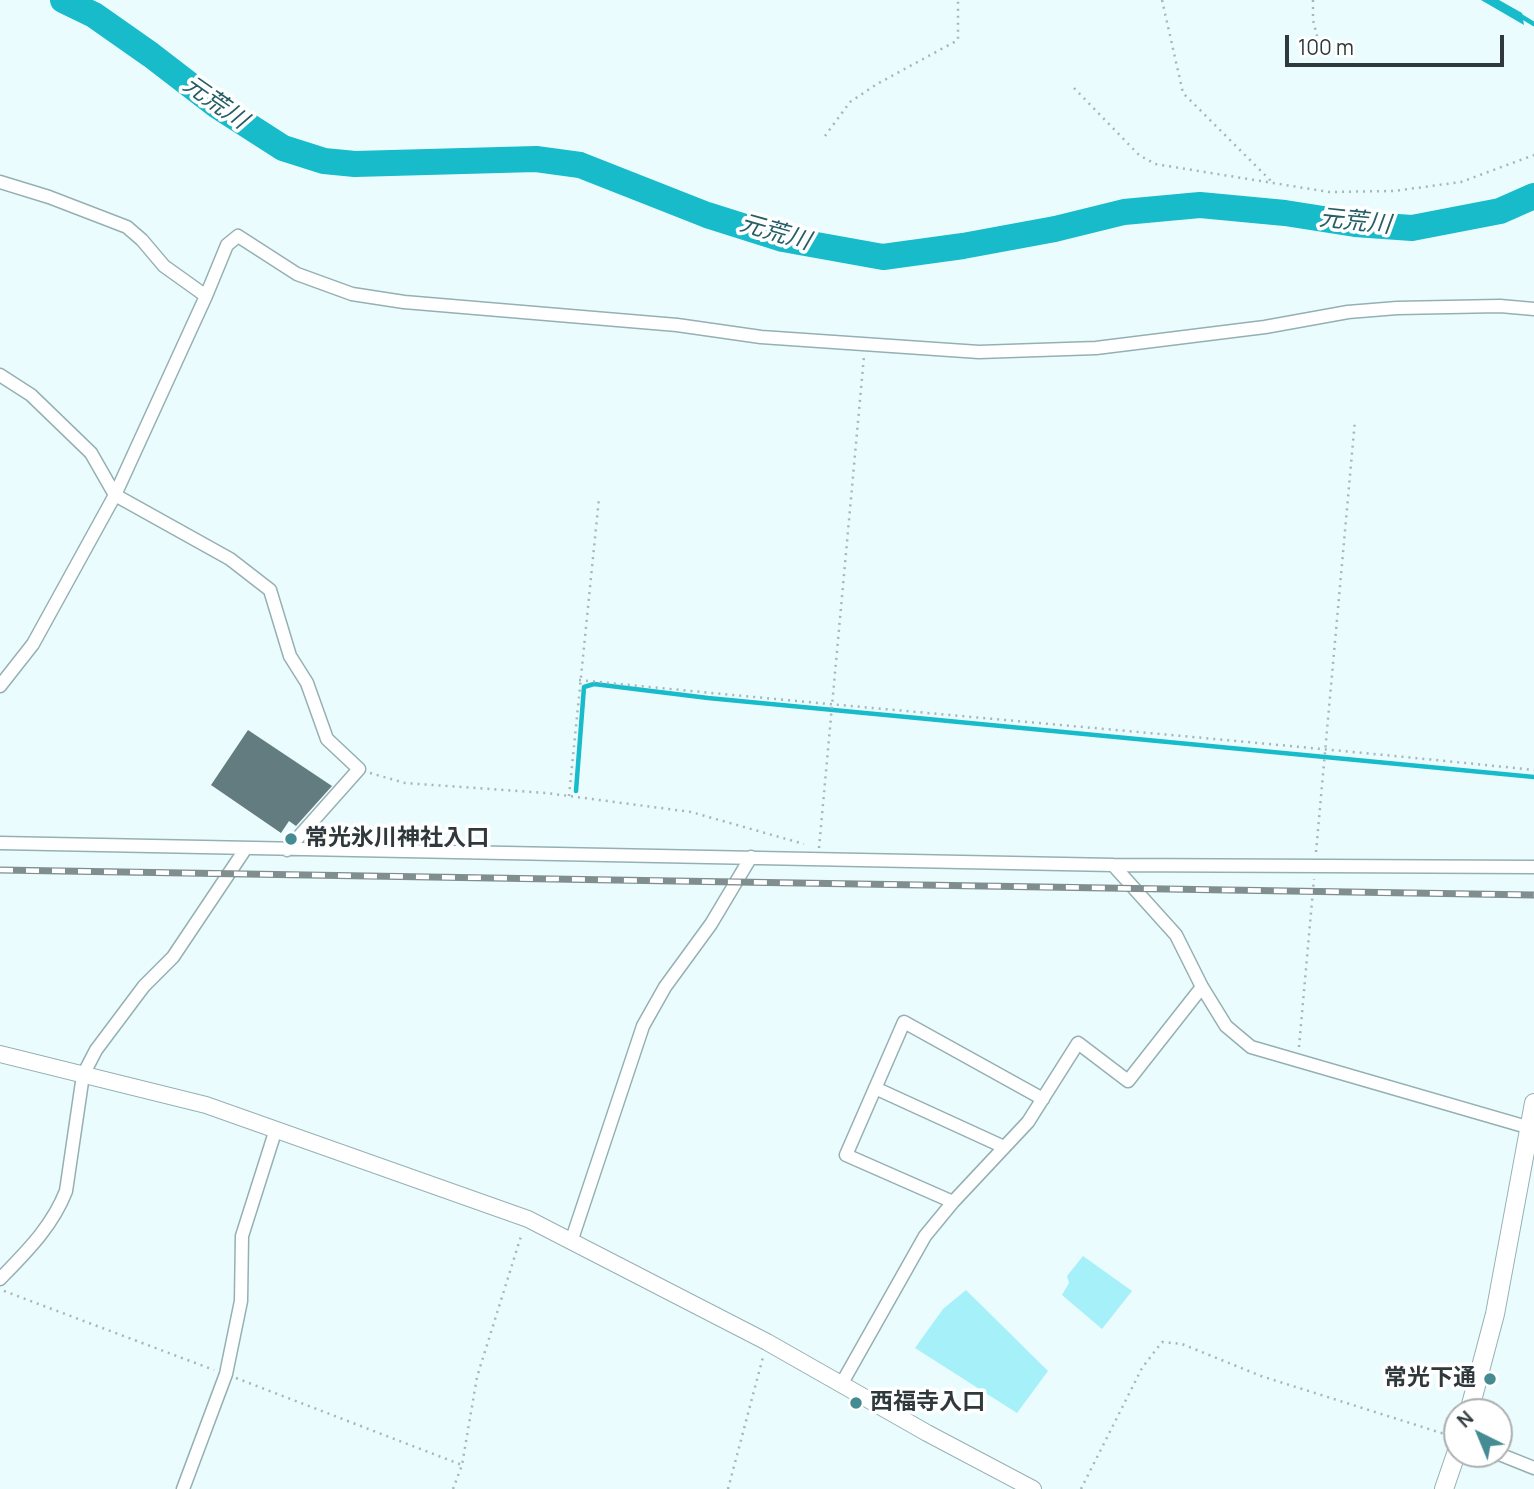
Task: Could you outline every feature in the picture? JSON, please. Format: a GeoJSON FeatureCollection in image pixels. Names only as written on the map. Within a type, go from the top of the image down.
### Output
{"type":"FeatureCollection","features":[{"type":"Feature","properties":{"kind":"main road"},"geometry":{"type":"LineString","coordinates":[[1473,1398],[1495,1314],[1532,1129],[1534,1102]]}},
{"type":"Feature","properties":{"kind":"main road"},"geometry":{"type":"LineString","coordinates":[[1444,1489],[1451,1468]]}},
{"type":"Feature","properties":{"kind":"street"},"geometry":{"type":"LineString","coordinates":[[0,182],[49,197],[127,228],[142,240],[164,266],[206,296]]}},
{"type":"Feature","properties":{"kind":"street"},"geometry":{"type":"LineString","coordinates":[[0,687],[33,644],[115,495],[227,245],[238,236],[296,274],[352,294],[404,302],[677,325],[761,337],[979,352],[1096,348],[1265,327],[1348,312],[1397,308],[1534,309]]}},
{"type":"Feature","properties":{"kind":"street"},"geometry":{"type":"LineString","coordinates":[[0,375],[31,395],[92,453],[115,495],[230,559],[270,590],[290,656],[307,683],[327,739],[359,769],[287,850]]}},
{"type":"Feature","properties":{"kind":"street"},"geometry":{"type":"LineString","coordinates":[[0,843],[1113,865],[1534,867]]}},
{"type":"Feature","properties":{"kind":"street"},"geometry":{"type":"LineString","coordinates":[[0,1279],[44,1233],[60,1208],[66,1191],[83,1075],[96,1050],[144,986],[173,957],[246,848]]}},
{"type":"Feature","properties":{"kind":"street"},"geometry":{"type":"LineString","coordinates":[[571,1242],[643,1027],[665,987],[711,924],[751,857]]}},
{"type":"Feature","properties":{"kind":"street"},"geometry":{"type":"LineString","coordinates":[[1113,865],[1176,935],[1202,987],[1226,1026],[1251,1047],[1532,1129]]}},
{"type":"Feature","properties":{"kind":"street"},"geometry":{"type":"LineString","coordinates":[[842,1383],[925,1236],[1028,1122],[1078,1043],[1128,1081],[1202,987]]}},
{"type":"Feature","properties":{"kind":"street"},"geometry":{"type":"LineString","coordinates":[[953,1202],[846,1155],[904,1022],[1044,1099]]}},
{"type":"Feature","properties":{"kind":"street"},"geometry":{"type":"LineString","coordinates":[[0,1054],[206,1105],[528,1219],[767,1342],[927,1433],[1033,1489]]}},
{"type":"Feature","properties":{"kind":"street"},"geometry":{"type":"LineString","coordinates":[[875,1088],[1004,1147]]}},
{"type":"Feature","properties":{"kind":"street"},"geometry":{"type":"LineString","coordinates":[[183,1489],[226,1374],[242,1301],[242,1236],[276,1129]]}},
{"type":"Feature","properties":{"kind":"street"},"geometry":{"type":"LineString","coordinates":[[1513,1460],[1534,1468]]}},
{"type":"Feature","properties":{"kind":"path"},"geometry":{"type":"LineString","coordinates":[[825,136],[850,102],[877,83],[958,40],[958,0]]}},
{"type":"Feature","properties":{"kind":"path"},"geometry":{"type":"LineString","coordinates":[[1162,0],[1182,93],[1272,183]]}},
{"type":"Feature","properties":{"kind":"path"},"geometry":{"type":"LineString","coordinates":[[1313,0],[1313,20],[1317,36]]}},
{"type":"Feature","properties":{"kind":"path"},"geometry":{"type":"LineString","coordinates":[[1074,88],[1139,155],[1156,164],[1329,192],[1394,191],[1461,182],[1534,155]]}},
{"type":"Feature","properties":{"kind":"path"},"geometry":{"type":"LineString","coordinates":[[818,858],[866,343]]}},
{"type":"Feature","properties":{"kind":"path"},"geometry":{"type":"LineString","coordinates":[[1298,1060],[1356,420]]}},
{"type":"Feature","properties":{"kind":"path"},"geometry":{"type":"LineString","coordinates":[[569,796],[599,498]]}},
{"type":"Feature","properties":{"kind":"path"},"geometry":{"type":"LineString","coordinates":[[579,680],[1534,769]]}},
{"type":"Feature","properties":{"kind":"path"},"geometry":{"type":"LineString","coordinates":[[359,769],[405,783],[569,796],[691,812],[810,846],[818,858]]}},
{"type":"Feature","properties":{"kind":"path"},"geometry":{"type":"LineString","coordinates":[[453,1489],[462,1465],[477,1377],[515,1249],[528,1219]]}},
{"type":"Feature","properties":{"kind":"path"},"geometry":{"type":"LineString","coordinates":[[728,1489],[767,1342]]}},
{"type":"Feature","properties":{"kind":"path"},"geometry":{"type":"LineString","coordinates":[[1081,1489],[1142,1368],[1163,1342],[1182,1344],[1261,1376],[1443,1434]]}},
{"type":"Feature","properties":{"kind":"shaded area"},"geometry":{"type":"Polygon","coordinates":[[[1481,0],[1499,0],[1522,13],[1524,25],[1481,0]]]}},
{"type":"Feature","properties":{"kind":"shaded area"},"geometry":{"type":"Polygon","coordinates":[[[1083,1256],[1132,1291],[1102,1329],[1062,1295],[1069,1283],[1067,1276],[1083,1256]]]}},
{"type":"Feature","properties":{"kind":"shaded area"},"geometry":{"type":"Polygon","coordinates":[[[966,1290],[1048,1371],[1017,1413],[915,1348],[943,1309],[966,1290]]]}},
{"type":"Feature","properties":{"kind":"building"},"geometry":{"type":"Polygon","coordinates":[[[248,730],[332,786],[296,826],[289,821],[281,833],[211,785],[248,730]]]}},
{"type":"Feature","properties":{"kind":"waterway","name":"元荒川"},"geometry":{"type":"LineString","coordinates":[[63,0],[94,15],[216,105],[283,148],[324,161],[355,164],[536,159],[580,165],[707,215],[783,239],[883,257],[1055,229],[1124,212],[1200,205],[1285,213],[1355,224],[1412,228],[1500,211],[1534,196]]}},
{"type":"Feature","properties":{"kind":"waterway"},"geometry":{"type":"LineString","coordinates":[[1519,15],[1534,24]]}},
{"type":"Feature","properties":{"kind":"waterway"},"geometry":{"type":"LineString","coordinates":[[576,791],[584,687],[594,684],[708,698],[1534,777]]}},
{"type":"Feature","properties":{"kind":"railway"},"geometry":{"type":"LineString","coordinates":[[0,870],[1534,895]]}},
{"type":"Feature","properties":{"kind":"place","name":"常光氷川神社入口"},"geometry":{"type":"Point","coordinates":[291,839]}},
{"type":"Feature","properties":{"kind":"place","name":"常光下通"},"geometry":{"type":"Point","coordinates":[1490,1379]}},
{"type":"Feature","properties":{"kind":"place","name":"西福寺入口"},"geometry":{"type":"Point","coordinates":[856,1403]}}]}
